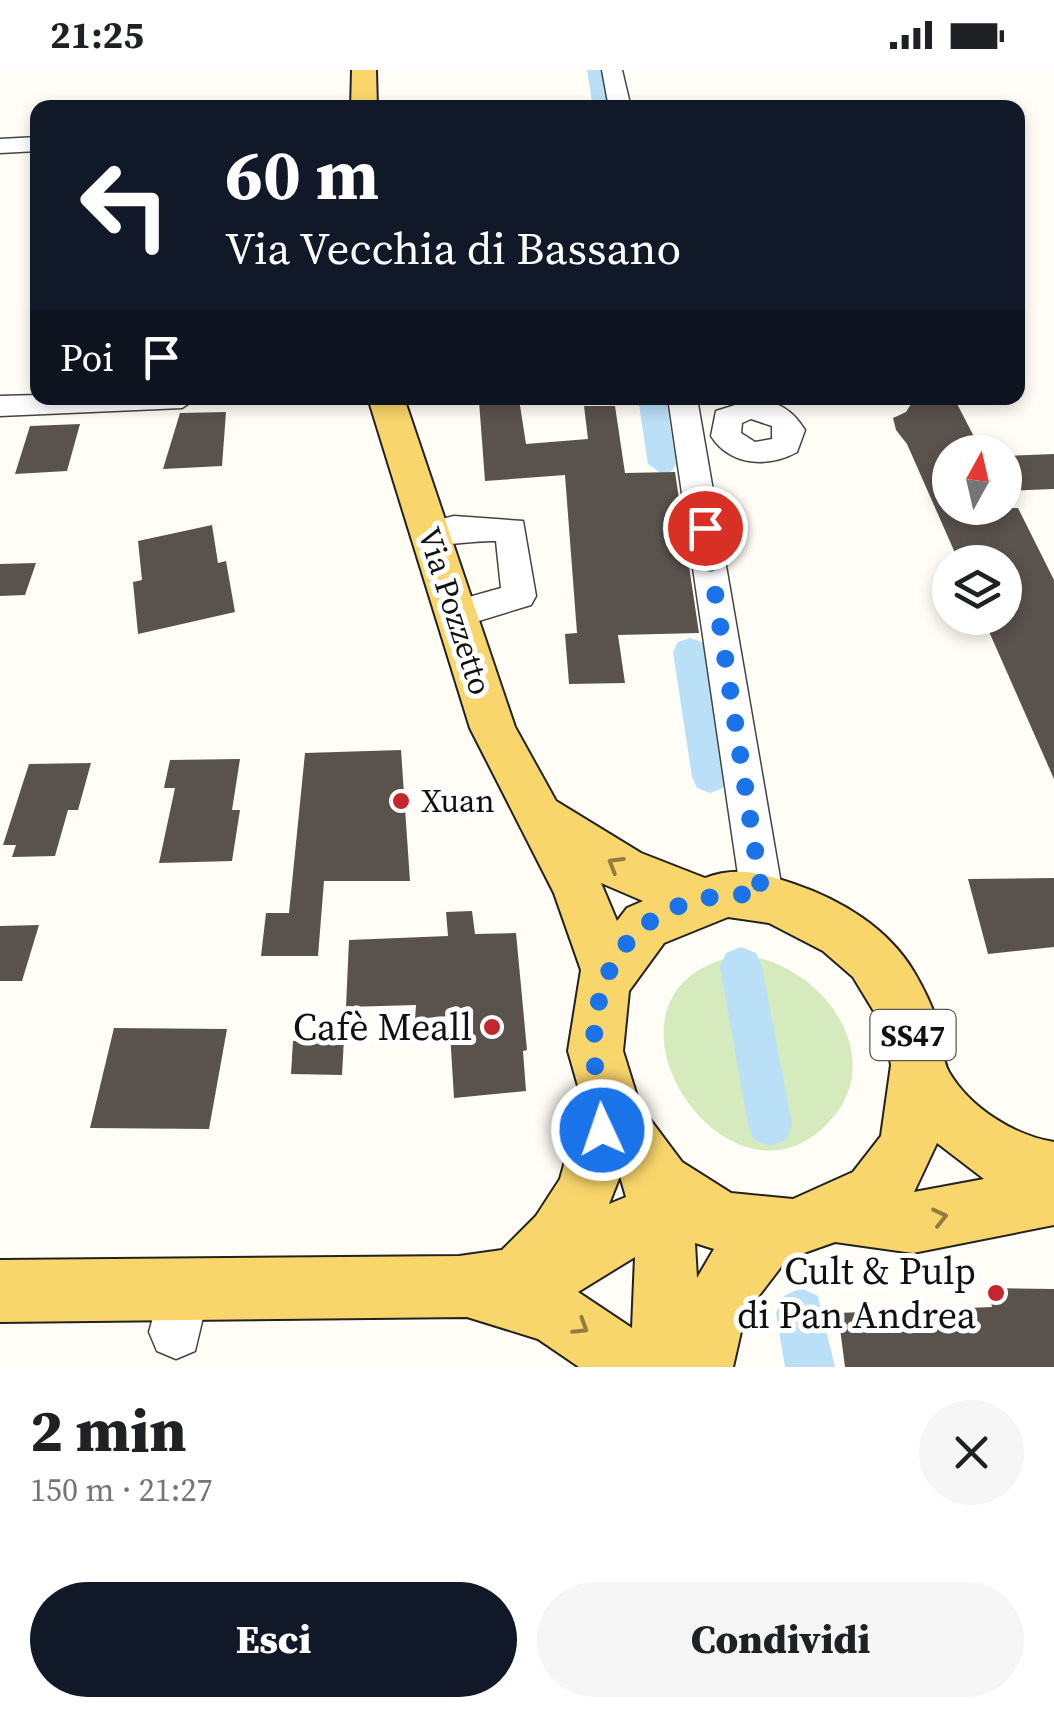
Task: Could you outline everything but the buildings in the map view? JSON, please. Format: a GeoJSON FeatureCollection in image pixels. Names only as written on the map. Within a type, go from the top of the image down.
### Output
{"type":"FeatureCollection","features":[{"type":"Feature","properties":{"kind":"main road"},"geometry":{"type":"LineString","coordinates":[[364,70],[364,100]]}},
{"type":"Feature","properties":{"kind":"main road","name":"Via Pozzetto"},"geometry":{"type":"LineString","coordinates":[[388,405],[494,728],[512,772],[542,817],[586,898],[608,971]]}},
{"type":"Feature","properties":{"kind":"main road","name":"Via Pozzetto"},"geometry":{"type":"LineString","coordinates":[[542,817],[624,870],[696,898]]}},
{"type":"Feature","properties":{"kind":"main road","name":"Via Pozzetto"},"geometry":{"type":"LineString","coordinates":[[728,892],[762,895],[809,910],[838,929],[888,980],[912,1028],[921,1082],[912,1136],[886,1183],[844,1216],[810,1228],[772,1231],[736,1226],[671,1199],[624,1142],[607,1108],[594,1060],[595,1013],[608,971],[644,924],[696,898],[728,892]]}},
{"type":"Feature","properties":{"kind":"main road"},"geometry":{"type":"LineString","coordinates":[[921,1082],[989,1152],[1016,1165],[1054,1172]]}},
{"type":"Feature","properties":{"kind":"main road"},"geometry":{"type":"LineString","coordinates":[[486,1283],[545,1253],[579,1212],[592,1180],[607,1108]]}},
{"type":"Feature","properties":{"kind":"main road"},"geometry":{"type":"LineString","coordinates":[[844,1216],[913,1224],[1054,1194]]}},
{"type":"Feature","properties":{"kind":"main road"},"geometry":{"type":"LineString","coordinates":[[0,1290],[180,1310],[486,1283],[549,1274],[671,1199]]}},
{"type":"Feature","properties":{"kind":"main road","name":"Via Pozzetto"},"geometry":{"type":"LineString","coordinates":[[663,1367],[671,1199]]}},
{"type":"Feature","properties":{"kind":"main road"},"geometry":{"type":"LineString","coordinates":[[700,1367],[706,1331],[737,1265],[772,1231]]}},
{"type":"Feature","properties":{"kind":"main road"},"geometry":{"type":"LineString","coordinates":[[486,1283],[544,1305],[598,1338],[625,1367]]}},
{"type":"Feature","properties":{"kind":"street"},"geometry":{"type":"LineString","coordinates":[[612,70],[618,100]]}},
{"type":"Feature","properties":{"kind":"street"},"geometry":{"type":"LineString","coordinates":[[0,146],[30,144]]}},
{"type":"Feature","properties":{"kind":"street"},"geometry":{"type":"LineString","coordinates":[[0,406],[30,405]]}},
{"type":"Feature","properties":{"kind":"street"},"geometry":{"type":"LineString","coordinates":[[683,405],[762,895]]}},
{"type":"Feature","properties":{"kind":"street"},"geometry":{"type":"LineString","coordinates":[[692,450],[779,450],[790,438],[790,430],[779,416],[747,408],[699,405]]}},
{"type":"Feature","properties":{"kind":"street"},"geometry":{"type":"LineString","coordinates":[[745,450],[726,436],[724,427],[736,412],[747,408]]}},
{"type":"Feature","properties":{"kind":"street"},"geometry":{"type":"LineString","coordinates":[[430,534],[454,528],[511,530],[519,596],[456,614]]}},
{"type":"Feature","properties":{"kind":"green space"},"geometry":{"type":"Polygon","coordinates":[[[741,955],[771,962],[799,976],[822,996],[840,1020],[851,1047],[852,1075],[843,1103],[822,1129],[782,1149],[742,1145],[706,1123],[679,1088],[665,1048],[667,1008],[691,975],[741,955]]]}},
{"type":"Feature","properties":{"kind":"waterway"},"geometry":{"type":"LineString","coordinates":[[597,70],[602,100]]}},
{"type":"Feature","properties":{"kind":"waterway"},"geometry":{"type":"LineString","coordinates":[[653,405],[662,464]]}},
{"type":"Feature","properties":{"kind":"waterway"},"geometry":{"type":"LineString","coordinates":[[690,652],[710,777]]}},
{"type":"Feature","properties":{"kind":"waterway"},"geometry":{"type":"LineString","coordinates":[[741,967],[770,1124]]}},
{"type":"Feature","properties":{"kind":"waterway"},"geometry":{"type":"LineString","coordinates":[[801,1313],[810,1367]]}},
{"type":"Feature","properties":{"kind":"place","name":"Xuan"},"geometry":{"type":"Point","coordinates":[401,801]}},
{"type":"Feature","properties":{"kind":"place","name":"Cafè Meall"},"geometry":{"type":"Point","coordinates":[492,1027]}},
{"type":"Feature","properties":{"kind":"place","name":"Cult & Pulp di Pan Andrea"},"geometry":{"type":"Point","coordinates":[996,1293]}},
{"type":"Feature","properties":{"kind":"route"},"geometry":{"type":"LineString","coordinates":[[602,1130],[607,1108],[594,1060],[595,1013],[608,971],[624,945],[644,924],[669,908],[696,898],[728,892],[762,895],[757,843],[705,528]]}}]}
